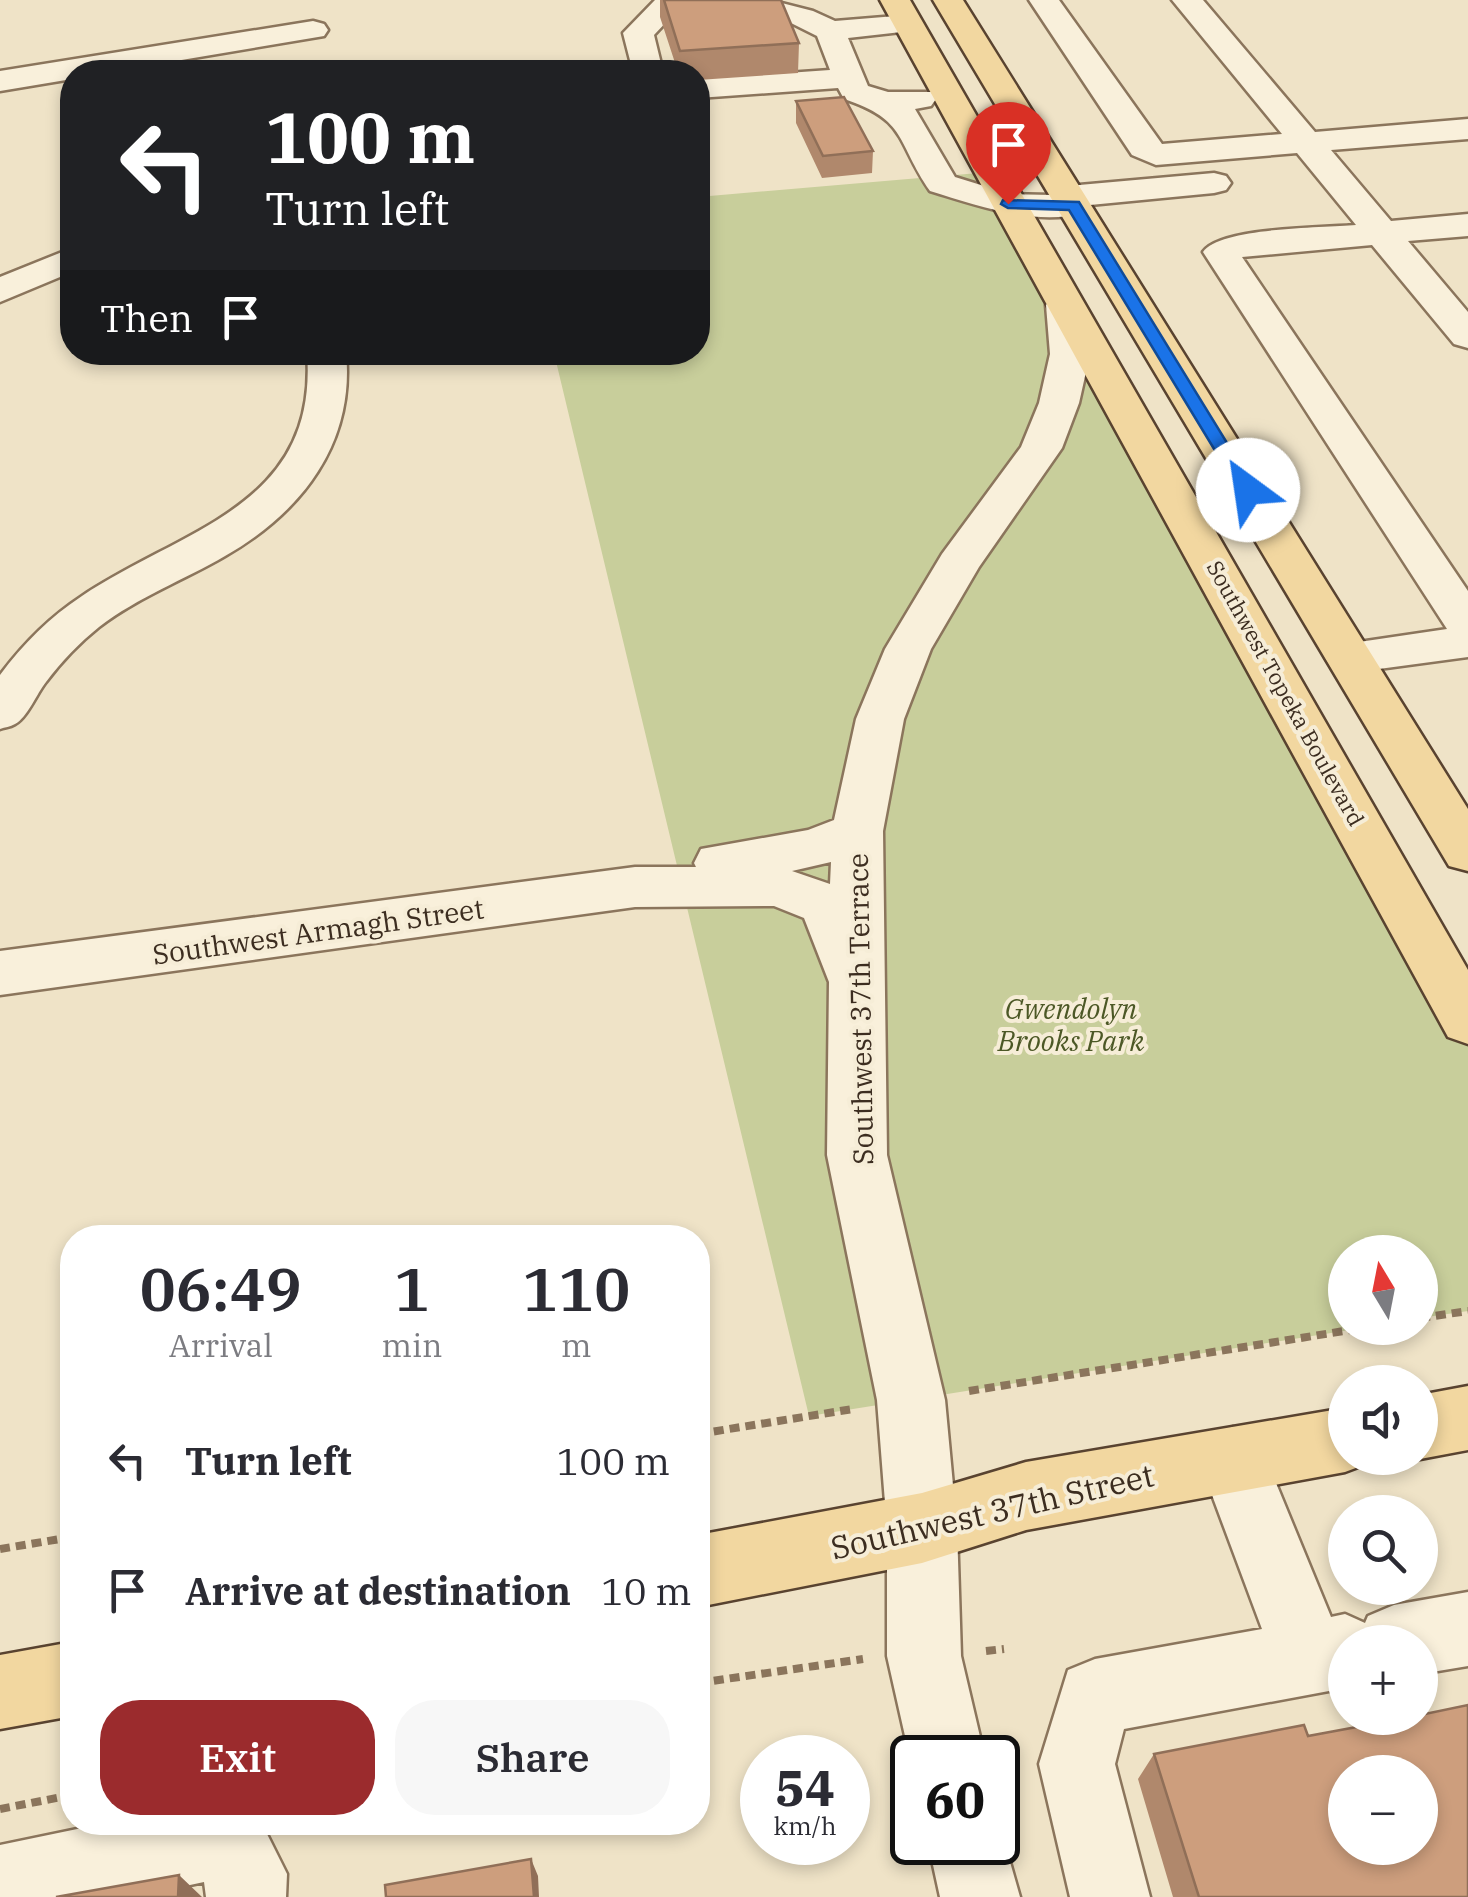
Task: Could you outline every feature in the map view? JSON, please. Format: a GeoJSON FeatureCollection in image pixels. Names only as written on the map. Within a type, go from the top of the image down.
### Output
{"type":"FeatureCollection","features":[{"type":"Feature","properties":{"kind":"main road"},"geometry":{"type":"LineString","coordinates":[[948,0],[1468,852]]}},
{"type":"Feature","properties":{"kind":"main road","name":"Southwest Topeka Boulevard"},"geometry":{"type":"LineString","coordinates":[[902,12],[1468,1021]]}},
{"type":"Feature","properties":{"kind":"main road"},"geometry":{"type":"LineString","coordinates":[[1438,1424],[1468,1418]]}},
{"type":"Feature","properties":{"kind":"main road","name":"Southwest 37th Street"},"geometry":{"type":"LineString","coordinates":[[710,1569],[922,1528],[1026,1496],[1328,1443]]}},
{"type":"Feature","properties":{"kind":"main road"},"geometry":{"type":"LineString","coordinates":[[0,1692],[60,1681]]}},
{"type":"Feature","properties":{"kind":"street"},"geometry":{"type":"LineString","coordinates":[[645,60],[638,33],[672,0]]}},
{"type":"Feature","properties":{"kind":"street"},"geometry":{"type":"LineString","coordinates":[[734,0],[802,17],[830,32],[856,92],[886,102],[905,117],[942,184],[1008,204],[1238,209]]}},
{"type":"Feature","properties":{"kind":"street"},"geometry":{"type":"LineString","coordinates":[[1044,0],[1144,148],[1156,155],[1468,129]]}},
{"type":"Feature","properties":{"kind":"street"},"geometry":{"type":"LineString","coordinates":[[1187,0],[1468,336]]}},
{"type":"Feature","properties":{"kind":"street"},"geometry":{"type":"LineString","coordinates":[[830,32],[902,12]]}},
{"type":"Feature","properties":{"kind":"street"},"geometry":{"type":"LineString","coordinates":[[126,60],[312,29]]}},
{"type":"Feature","properties":{"kind":"street"},"geometry":{"type":"LineString","coordinates":[[0,81],[60,71]]}},
{"type":"Feature","properties":{"kind":"street"},"geometry":{"type":"LineString","coordinates":[[710,88],[850,78]]}},
{"type":"Feature","properties":{"kind":"street"},"geometry":{"type":"LineString","coordinates":[[886,102],[950,98]]}},
{"type":"Feature","properties":{"kind":"street"},"geometry":{"type":"LineString","coordinates":[[1468,161],[1353,200],[1221,252],[1468,626]]}},
{"type":"Feature","properties":{"kind":"street"},"geometry":{"type":"LineString","coordinates":[[1076,208],[1353,200],[1468,225]]}},
{"type":"Feature","properties":{"kind":"street"},"geometry":{"type":"LineString","coordinates":[[0,290],[60,263]]}},
{"type":"Feature","properties":{"kind":"street","name":"Southwest 37th Terrace"},"geometry":{"type":"LineString","coordinates":[[943,1735],[924,1656],[922,1528],[911,1400],[857,1155],[854,1048],[858,996],[858,831],[880,720],[908,648],[958,564],[1041,448],[1047,433],[1070,354],[1065,305]]}},
{"type":"Feature","properties":{"kind":"street"},"geometry":{"type":"LineString","coordinates":[[0,712],[18,682],[53,642],[95,608],[216,542],[278,492],[312,449],[327,415],[332,380],[329,365]]}},
{"type":"Feature","properties":{"kind":"street"},"geometry":{"type":"LineString","coordinates":[[1420,552],[1468,546]]}},
{"type":"Feature","properties":{"kind":"street"},"geometry":{"type":"LineString","coordinates":[[1349,657],[1468,642]]}},
{"type":"Feature","properties":{"kind":"street","name":"Southwest Armagh Street"},"geometry":{"type":"LineString","coordinates":[[635,887],[702,866],[815,848],[858,831]]}},
{"type":"Feature","properties":{"kind":"street","name":"Southwest Armagh Street"},"geometry":{"type":"LineString","coordinates":[[0,973],[635,887],[774,886],[824,904],[858,996]]}},
{"type":"Feature","properties":{"kind":"street"},"geometry":{"type":"LineString","coordinates":[[1110,1897],[1077,1764],[1095,1697],[1328,1654],[1234,1460]]}},
{"type":"Feature","properties":{"kind":"street"},"geometry":{"type":"LineString","coordinates":[[1438,1635],[1468,1630]]}},
{"type":"Feature","properties":{"kind":"street"},"geometry":{"type":"LineString","coordinates":[[0,1885],[204,1843],[230,1846],[246,1874],[246,1897]]}},
{"type":"Feature","properties":{"kind":"street"},"geometry":{"type":"LineString","coordinates":[[972,1865],[980,1897]]}},
{"type":"Feature","properties":{"kind":"path"},"geometry":{"type":"LineString","coordinates":[[1438,1315],[1468,1310]]}},
{"type":"Feature","properties":{"kind":"path"},"geometry":{"type":"LineString","coordinates":[[710,1432],[1328,1334]]}},
{"type":"Feature","properties":{"kind":"path"},"geometry":{"type":"LineString","coordinates":[[0,1549],[60,1539]]}},
{"type":"Feature","properties":{"kind":"path"},"geometry":{"type":"LineString","coordinates":[[710,1682],[842,1660],[1004,1649]]}},
{"type":"Feature","properties":{"kind":"path"},"geometry":{"type":"LineString","coordinates":[[0,1809],[60,1798]]}},
{"type":"Feature","properties":{"kind":"green space","name":"Gwendolyn Brooks Park"},"geometry":{"type":"Polygon","coordinates":[[[990,172],[1468,1024],[1468,1311],[1438,1315],[1438,1235],[1328,1235],[1328,1333],[809,1416],[557,365],[710,365],[710,196],[990,172]]]}},
{"type":"Feature","properties":{"kind":"building"},"geometry":{"type":"Polygon","coordinates":[[[664,0],[781,0],[799,43],[680,51],[664,0]]]}},
{"type":"Feature","properties":{"kind":"building"},"geometry":{"type":"Polygon","coordinates":[[[844,97],[873,151],[823,156],[796,101],[844,97]]]}},
{"type":"Feature","properties":{"kind":"building"},"geometry":{"type":"Polygon","coordinates":[[[1468,1705],[1468,1897],[1199,1897],[1154,1754],[1304,1725],[1308,1736],[1328,1732],[1438,1735],[1438,1711],[1468,1705]]]}},
{"type":"Feature","properties":{"kind":"building"},"geometry":{"type":"Polygon","coordinates":[[[531,1859],[534,1897],[386,1897],[385,1885],[531,1859]]]}},
{"type":"Feature","properties":{"kind":"building"},"geometry":{"type":"Polygon","coordinates":[[[179,1875],[178,1897],[56,1897],[179,1875]]]}},
{"type":"Feature","properties":{"kind":"route"},"geometry":{"type":"LineString","coordinates":[[1008,204],[1074,206],[1248,490]]}}]}
